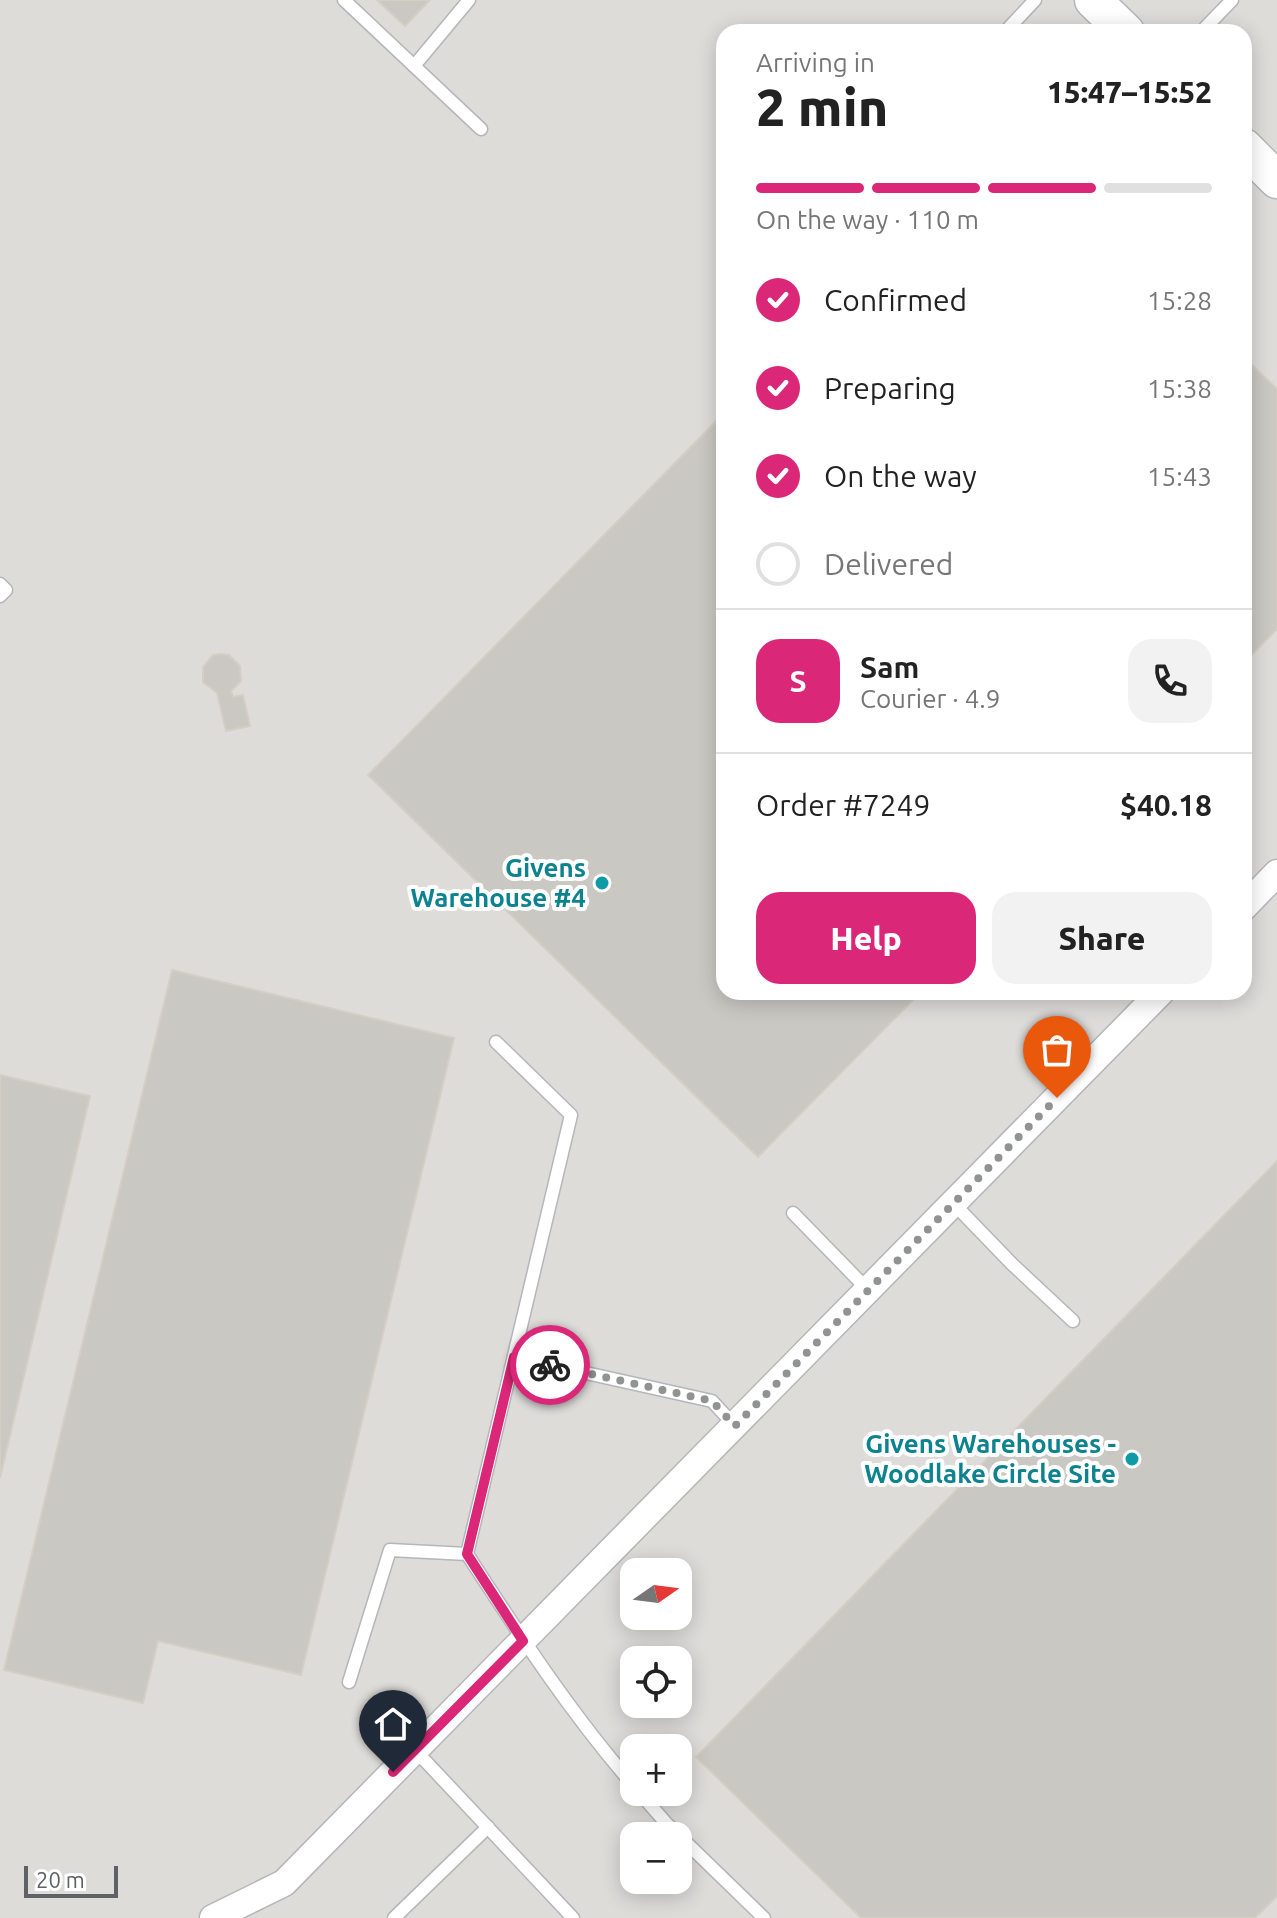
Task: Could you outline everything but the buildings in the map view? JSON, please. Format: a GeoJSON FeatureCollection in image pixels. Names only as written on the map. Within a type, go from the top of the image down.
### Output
{"type":"FeatureCollection","features":[{"type":"Feature","properties":{"kind":"street"},"geometry":{"type":"LineString","coordinates":[[1093,0],[1118,24]]}},
{"type":"Feature","properties":{"kind":"street"},"geometry":{"type":"LineString","coordinates":[[1252,155],[1277,180]]}},
{"type":"Feature","properties":{"kind":"street"},"geometry":{"type":"LineString","coordinates":[[1252,899],[1277,873]]}},
{"type":"Feature","properties":{"kind":"street"},"geometry":{"type":"LineString","coordinates":[[213,1918],[284,1883],[1153,1000]]}},
{"type":"Feature","properties":{"kind":"lane"},"geometry":{"type":"LineString","coordinates":[[344,0],[481,129]]}},
{"type":"Feature","properties":{"kind":"lane"},"geometry":{"type":"LineString","coordinates":[[414,66],[469,0]]}},
{"type":"Feature","properties":{"kind":"lane"},"geometry":{"type":"LineString","coordinates":[[1012,24],[1035,0]]}},
{"type":"Feature","properties":{"kind":"lane"},"geometry":{"type":"LineString","coordinates":[[1209,24],[1232,0]]}},
{"type":"Feature","properties":{"kind":"lane"},"geometry":{"type":"LineString","coordinates":[[0,584],[6,590],[0,596]]}},
{"type":"Feature","properties":{"kind":"lane"},"geometry":{"type":"LineString","coordinates":[[496,1042],[571,1115],[467,1554],[523,1641],[620,1770]]}},
{"type":"Feature","properties":{"kind":"lane"},"geometry":{"type":"LineString","coordinates":[[954,1204],[1073,1321]]}},
{"type":"Feature","properties":{"kind":"lane"},"geometry":{"type":"LineString","coordinates":[[793,1213],[869,1291]]}},
{"type":"Feature","properties":{"kind":"lane"},"geometry":{"type":"LineString","coordinates":[[514,1357],[712,1401],[735,1426]]}},
{"type":"Feature","properties":{"kind":"lane"},"geometry":{"type":"LineString","coordinates":[[349,1682],[390,1550],[467,1554]]}},
{"type":"Feature","properties":{"kind":"lane"},"geometry":{"type":"LineString","coordinates":[[415,1750],[573,1918]]}},
{"type":"Feature","properties":{"kind":"lane"},"geometry":{"type":"LineString","coordinates":[[651,1806],[764,1918]]}},
{"type":"Feature","properties":{"kind":"lane"},"geometry":{"type":"LineString","coordinates":[[394,1918],[488,1827]]}},
{"type":"Feature","properties":{"kind":"shaded area"},"geometry":{"type":"Polygon","coordinates":[[[0,0],[1277,0],[1277,1918],[0,1918],[0,0]]]}},
{"type":"Feature","properties":{"kind":"way so far"},"geometry":{"type":"LineString","coordinates":[[550,1365],[712,1401],[735,1426],[1057,1098]]}},
{"type":"Feature","properties":{"kind":"place","name":"Givens Warehouse #4"},"geometry":{"type":"Point","coordinates":[602,883]}},
{"type":"Feature","properties":{"kind":"place","name":"Givens Warehouses - Woodlake Circle Site"},"geometry":{"type":"Point","coordinates":[1132,1459]}},
{"type":"Feature","properties":{"kind":"route"},"geometry":{"type":"LineString","coordinates":[[393,1772],[523,1641],[467,1554],[514,1357],[550,1365]]}}]}
